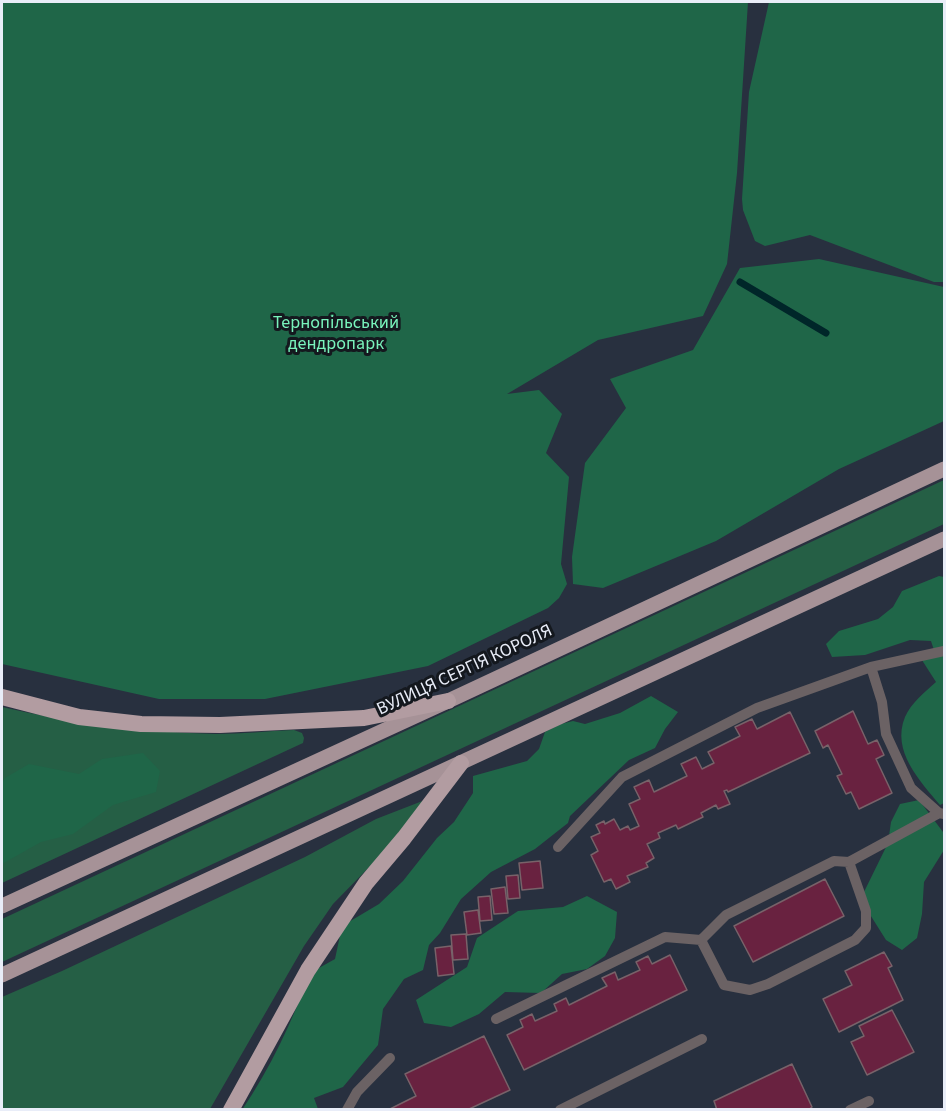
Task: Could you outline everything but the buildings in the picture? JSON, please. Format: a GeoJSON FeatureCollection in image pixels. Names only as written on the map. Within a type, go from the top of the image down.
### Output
{"type":"FeatureCollection","features":[{"type":"Feature","properties":{"kind":"highway"},"geometry":{"type":"LineString","coordinates":[[2,697],[79,717],[141,724],[220,725],[364,718],[448,701]]}},
{"type":"Feature","properties":{"kind":"highway"},"geometry":{"type":"LineString","coordinates":[[231,1110],[308,970],[366,883],[404,838],[461,762]]}},
{"type":"Feature","properties":{"kind":"main road","name":"ВУЛИЦЯ СЕРГІЯ КОРОЛЯ"},"geometry":{"type":"LineString","coordinates":[[2,906],[945,469]]}},
{"type":"Feature","properties":{"kind":"main road"},"geometry":{"type":"LineString","coordinates":[[2,975],[945,539]]}},
{"type":"Feature","properties":{"kind":"lane"},"geometry":{"type":"LineString","coordinates":[[558,847],[622,777],[757,708],[871,667],[945,651]]}},
{"type":"Feature","properties":{"kind":"lane"},"geometry":{"type":"LineString","coordinates":[[496,1019],[665,937],[701,940],[726,915],[834,861],[849,862],[942,814],[911,788],[886,734],[882,702],[871,667]]}},
{"type":"Feature","properties":{"kind":"lane"},"geometry":{"type":"LineString","coordinates":[[701,940],[724,985],[750,990],[768,984],[855,940],[866,928],[866,911],[849,862]]}},
{"type":"Feature","properties":{"kind":"lane"},"geometry":{"type":"LineString","coordinates":[[560,1110],[702,1039]]}},
{"type":"Feature","properties":{"kind":"lane"},"geometry":{"type":"LineString","coordinates":[[347,1110],[357,1092],[390,1058]]}},
{"type":"Feature","properties":{"kind":"lane"},"geometry":{"type":"LineString","coordinates":[[850,1110],[869,1101]]}},
{"type":"Feature","properties":{"kind":"green space","name":"Тернопільський дендропарк"},"geometry":{"type":"Polygon","coordinates":[[[2,2],[748,2],[737,173],[727,264],[703,316],[598,340],[507,394],[539,390],[562,414],[546,453],[569,477],[561,564],[567,584],[559,598],[548,608],[428,666],[265,699],[159,699],[2,664],[2,2]]]}},
{"type":"Feature","properties":{"kind":"green space"},"geometry":{"type":"Polygon","coordinates":[[[769,2],[944,2],[944,282],[934,282],[810,235],[765,246],[755,241],[743,210],[742,199],[749,92],[769,2]]]}},
{"type":"Feature","properties":{"kind":"green space"},"geometry":{"type":"Polygon","coordinates":[[[819,259],[944,287],[944,421],[839,469],[716,541],[603,588],[573,584],[572,557],[585,463],[626,408],[610,379],[693,350],[740,268],[819,259]]]}},
{"type":"Feature","properties":{"kind":"green space"},"geometry":{"type":"Polygon","coordinates":[[[944,480],[944,524],[2,962],[2,919],[944,480]]]}},
{"type":"Feature","properties":{"kind":"green space"},"geometry":{"type":"Polygon","coordinates":[[[939,576],[944,577],[944,803],[940,805],[916,776],[902,742],[905,717],[911,707],[936,682],[920,657],[934,650],[931,641],[910,640],[865,655],[832,657],[826,644],[839,631],[878,619],[893,607],[902,591],[939,576]]]}},
{"type":"Feature","properties":{"kind":"green space"},"geometry":{"type":"Polygon","coordinates":[[[651,696],[678,712],[665,729],[655,748],[629,760],[570,816],[568,823],[535,849],[491,872],[461,899],[440,933],[429,945],[423,970],[404,979],[383,1009],[378,1045],[343,1087],[314,1098],[318,1109],[242,1110],[280,1044],[310,973],[335,959],[342,926],[379,904],[403,881],[437,838],[454,822],[473,793],[473,776],[527,761],[539,749],[545,732],[561,724],[573,721],[585,724],[620,713],[651,696]]]}},
{"type":"Feature","properties":{"kind":"green space"},"geometry":{"type":"Polygon","coordinates":[[[2,707],[55,718],[135,729],[216,734],[294,730],[302,733],[304,738],[303,743],[2,883],[2,707]]]}},
{"type":"Feature","properties":{"kind":"green space"},"geometry":{"type":"Polygon","coordinates":[[[143,753],[160,771],[156,792],[113,805],[73,834],[41,842],[2,864],[2,783],[5,778],[29,764],[79,774],[102,759],[143,753]]]}},
{"type":"Feature","properties":{"kind":"green space"},"geometry":{"type":"Polygon","coordinates":[[[425,800],[379,857],[333,904],[304,946],[210,1109],[2,1109],[2,997],[305,857],[376,819],[425,800]]]}},
{"type":"Feature","properties":{"kind":"green space"},"geometry":{"type":"Polygon","coordinates":[[[919,800],[943,832],[944,850],[924,882],[922,914],[917,938],[902,950],[886,940],[864,905],[863,894],[888,843],[891,822],[900,804],[919,800]]]}},
{"type":"Feature","properties":{"kind":"green space"},"geometry":{"type":"Polygon","coordinates":[[[587,896],[617,912],[615,938],[605,956],[587,969],[562,974],[541,993],[505,992],[479,1014],[451,1027],[424,1023],[416,1000],[467,967],[477,938],[518,911],[563,907],[587,896]]]}},
{"type":"Feature","properties":{"kind":"waterway"},"geometry":{"type":"LineString","coordinates":[[740,282],[826,333]]}}]}
